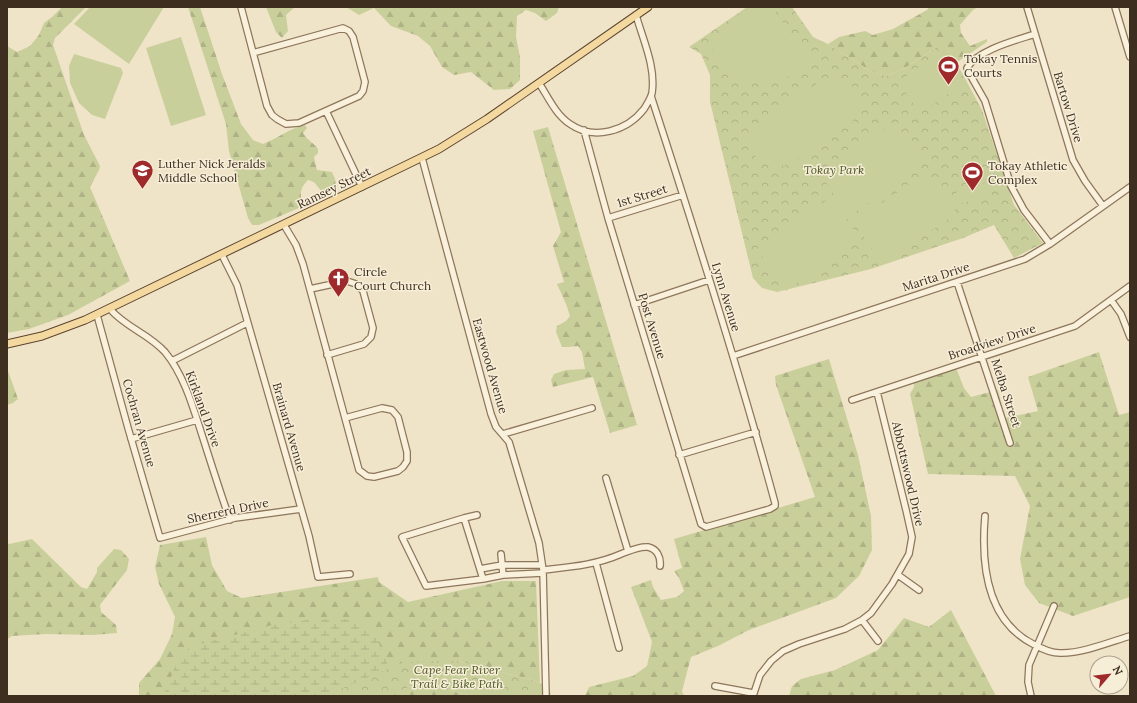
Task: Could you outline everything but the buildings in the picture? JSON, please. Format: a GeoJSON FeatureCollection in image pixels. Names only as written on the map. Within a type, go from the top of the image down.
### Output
{"type":"FeatureCollection","features":[{"type":"Feature","properties":{"kind":"main road","name":"Ramsey Street"},"geometry":{"type":"LineString","coordinates":[[7,344],[57,331],[97,315],[422,158],[477,125],[648,7]]}},
{"type":"Feature","properties":{"kind":"street"},"geometry":{"type":"LineString","coordinates":[[241,7],[253,53],[267,106],[277,120],[286,124],[296,124],[359,96],[364,88],[365,82],[353,37],[349,31],[343,28],[253,53]]}},
{"type":"Feature","properties":{"kind":"street","name":"Bartow Drive"},"geometry":{"type":"LineString","coordinates":[[1027,7],[1073,160],[1085,181],[1103,206]]}},
{"type":"Feature","properties":{"kind":"street"},"geometry":{"type":"LineString","coordinates":[[1115,7],[1130,57]]}},
{"type":"Feature","properties":{"kind":"street"},"geometry":{"type":"LineString","coordinates":[[539,83],[560,116],[570,124],[593,132],[607,132],[623,127],[637,117],[651,96],[652,69],[636,15]]}},
{"type":"Feature","properties":{"kind":"street"},"geometry":{"type":"LineString","coordinates":[[1035,34],[997,47],[970,63],[967,68],[985,101],[1011,186],[1024,210],[1050,244]]}},
{"type":"Feature","properties":{"kind":"street","name":"Lynn Avenue"},"geometry":{"type":"LineString","coordinates":[[651,96],[710,280],[756,432],[775,505],[770,509],[704,527]]}},
{"type":"Feature","properties":{"kind":"street"},"geometry":{"type":"LineString","coordinates":[[326,111],[362,187]]}},
{"type":"Feature","properties":{"kind":"street","name":"Post Avenue"},"geometry":{"type":"LineString","coordinates":[[584,130],[634,305],[700,522],[704,527]]}},
{"type":"Feature","properties":{"kind":"street","name":"Eastwood Avenue"},"geometry":{"type":"LineString","coordinates":[[422,158],[491,414],[496,426],[509,442],[538,543],[543,569],[546,696]]}},
{"type":"Feature","properties":{"kind":"street","name":"Marita Drive"},"geometry":{"type":"LineString","coordinates":[[732,356],[1013,264],[1050,244],[1130,186]]}},
{"type":"Feature","properties":{"kind":"street","name":"1st Street"},"geometry":{"type":"LineString","coordinates":[[608,218],[683,195]]}},
{"type":"Feature","properties":{"kind":"street"},"geometry":{"type":"LineString","coordinates":[[284,225],[300,254],[344,418],[359,470],[368,476],[374,477],[398,471],[404,467],[408,455],[398,417],[394,412],[382,408],[344,418]]}},
{"type":"Feature","properties":{"kind":"street","name":"Brainard Avenue"},"geometry":{"type":"LineString","coordinates":[[222,255],[237,285],[309,536],[318,577],[350,574]]}},
{"type":"Feature","properties":{"kind":"street"},"geometry":{"type":"LineString","coordinates":[[634,305],[710,280]]}},
{"type":"Feature","properties":{"kind":"street"},"geometry":{"type":"LineString","coordinates":[[310,290],[346,281],[356,284],[363,290],[373,328],[371,337],[364,344],[327,355]]}},
{"type":"Feature","properties":{"kind":"street","name":"Melba Street"},"geometry":{"type":"LineString","coordinates":[[957,282],[983,357],[1010,443]]}},
{"type":"Feature","properties":{"kind":"street","name":"Broadview Drive"},"geometry":{"type":"LineString","coordinates":[[852,400],[1075,326],[1130,286]]}},
{"type":"Feature","properties":{"kind":"street"},"geometry":{"type":"LineString","coordinates":[[1111,300],[1121,314],[1130,337]]}},
{"type":"Feature","properties":{"kind":"street","name":"Kirkland Drive"},"geometry":{"type":"LineString","coordinates":[[110,308],[122,321],[151,338],[172,361],[181,379],[197,420],[230,520]]}},
{"type":"Feature","properties":{"kind":"street","name":"Cochran Avenue"},"geometry":{"type":"LineString","coordinates":[[97,315],[160,538]]}},
{"type":"Feature","properties":{"kind":"street"},"geometry":{"type":"LineString","coordinates":[[172,361],[248,323]]}},
{"type":"Feature","properties":{"kind":"street","name":"Abbottswood Drive"},"geometry":{"type":"LineString","coordinates":[[753,694],[763,671],[771,661],[783,651],[799,644],[845,629],[862,620],[874,609],[898,575],[909,554],[912,537],[877,392]]}},
{"type":"Feature","properties":{"kind":"street"},"geometry":{"type":"LineString","coordinates":[[503,434],[592,408]]}},
{"type":"Feature","properties":{"kind":"street"},"geometry":{"type":"LineString","coordinates":[[131,438],[197,420]]}},
{"type":"Feature","properties":{"kind":"street"},"geometry":{"type":"LineString","coordinates":[[680,455],[756,432]]}},
{"type":"Feature","properties":{"kind":"street"},"geometry":{"type":"LineString","coordinates":[[606,478],[628,551]]}},
{"type":"Feature","properties":{"kind":"street","name":"Sherrerd Drive"},"geometry":{"type":"LineString","coordinates":[[160,538],[230,520],[301,509]]}},
{"type":"Feature","properties":{"kind":"street"},"geometry":{"type":"LineString","coordinates":[[478,515],[402,538],[426,586],[483,579],[543,569],[574,567],[596,563],[643,547],[653,549],[659,556],[660,566]]}},
{"type":"Feature","properties":{"kind":"street"},"geometry":{"type":"LineString","coordinates":[[985,516],[983,546],[984,565],[992,595],[999,612],[1004,622],[1012,630],[1025,640],[1055,653],[1069,653],[1130,636]]}},
{"type":"Feature","properties":{"kind":"street"},"geometry":{"type":"LineString","coordinates":[[464,518],[483,579]]}},
{"type":"Feature","properties":{"kind":"street"},"geometry":{"type":"LineString","coordinates":[[501,554],[503,575]]}},
{"type":"Feature","properties":{"kind":"street"},"geometry":{"type":"LineString","coordinates":[[596,563],[620,648]]}},
{"type":"Feature","properties":{"kind":"street"},"geometry":{"type":"LineString","coordinates":[[480,569],[502,565],[543,569]]}},
{"type":"Feature","properties":{"kind":"street"},"geometry":{"type":"LineString","coordinates":[[898,575],[919,590]]}},
{"type":"Feature","properties":{"kind":"street"},"geometry":{"type":"LineString","coordinates":[[1032,696],[1028,682],[1029,665],[1054,606]]}},
{"type":"Feature","properties":{"kind":"street"},"geometry":{"type":"LineString","coordinates":[[862,620],[878,641]]}},
{"type":"Feature","properties":{"kind":"street"},"geometry":{"type":"LineString","coordinates":[[716,686],[753,694]]}},
{"type":"Feature","properties":{"kind":"green space"},"geometry":{"type":"Polygon","coordinates":[[[62,7],[86,7],[55,38],[53,45],[84,135],[100,166],[90,187],[130,281],[68,315],[29,329],[7,333],[7,46],[17,52],[30,46],[39,35],[44,23],[62,7]]]}},
{"type":"Feature","properties":{"kind":"green space"},"geometry":{"type":"Polygon","coordinates":[[[90,7],[164,7],[129,64],[74,24],[90,7]]]}},
{"type":"Feature","properties":{"kind":"green space"},"geometry":{"type":"Polygon","coordinates":[[[188,7],[200,7],[222,74],[241,124],[253,140],[263,144],[294,128],[305,125],[307,128],[303,133],[318,149],[318,153],[314,157],[317,170],[332,172],[336,184],[332,188],[322,192],[314,182],[308,180],[304,184],[301,191],[299,208],[259,225],[252,225],[248,218],[229,151],[226,124],[188,7]]]}},
{"type":"Feature","properties":{"kind":"green space"},"geometry":{"type":"Polygon","coordinates":[[[266,7],[295,7],[286,15],[288,31],[282,38],[276,32],[266,7]]]}},
{"type":"Feature","properties":{"kind":"green space"},"geometry":{"type":"Polygon","coordinates":[[[346,7],[559,7],[557,13],[546,21],[535,13],[526,10],[517,16],[516,37],[520,57],[520,80],[510,89],[494,90],[471,72],[454,75],[442,67],[430,46],[418,36],[391,26],[374,8],[359,15],[346,7]]]}},
{"type":"Feature","properties":{"kind":"green space","name":"Tokay Park"},"geometry":{"type":"Polygon","coordinates":[[[747,7],[792,7],[813,37],[828,44],[872,72],[886,76],[905,68],[937,47],[946,47],[982,110],[1014,205],[1043,243],[1014,258],[994,225],[963,238],[871,269],[777,292],[762,288],[753,278],[710,102],[710,75],[701,54],[689,47],[747,7]]]}},
{"type":"Feature","properties":{"kind":"green space"},"geometry":{"type":"Polygon","coordinates":[[[755,7],[772,7],[811,62],[794,74],[778,81],[739,79],[726,73],[715,59],[710,42],[755,7]]]}},
{"type":"Feature","properties":{"kind":"green space"},"geometry":{"type":"Polygon","coordinates":[[[929,7],[978,7],[973,10],[960,25],[961,33],[970,46],[987,39],[987,42],[956,63],[946,47],[937,47],[905,68],[886,76],[872,72],[828,44],[839,37],[865,31],[873,35],[893,29],[927,10],[929,7]]]}},
{"type":"Feature","properties":{"kind":"green space"},"geometry":{"type":"Polygon","coordinates":[[[181,37],[206,115],[171,126],[146,48],[181,37]]]}},
{"type":"Feature","properties":{"kind":"green space"},"geometry":{"type":"Polygon","coordinates":[[[940,52],[962,84],[920,113],[898,82],[940,52]]]}},
{"type":"Feature","properties":{"kind":"green space"},"geometry":{"type":"Polygon","coordinates":[[[74,54],[121,68],[123,73],[105,119],[92,115],[79,103],[70,83],[69,66],[74,54]]]}},
{"type":"Feature","properties":{"kind":"green space"},"geometry":{"type":"Polygon","coordinates":[[[833,78],[842,80],[849,84],[858,94],[859,108],[852,123],[787,165],[769,165],[756,158],[751,144],[755,126],[818,83],[826,79],[833,78]]]}},
{"type":"Feature","properties":{"kind":"green space"},"geometry":{"type":"Polygon","coordinates":[[[894,122],[923,164],[849,216],[820,174],[894,122]]]}},
{"type":"Feature","properties":{"kind":"green space"},"geometry":{"type":"Polygon","coordinates":[[[548,127],[637,425],[610,433],[593,377],[553,387],[551,380],[554,374],[566,370],[585,369],[582,352],[578,346],[562,347],[556,332],[557,326],[566,321],[570,316],[557,284],[564,282],[553,246],[561,232],[533,131],[548,127]]]}},
{"type":"Feature","properties":{"kind":"green space"},"geometry":{"type":"Polygon","coordinates":[[[927,171],[957,213],[883,264],[854,223],[927,171]]]}},
{"type":"Feature","properties":{"kind":"green space","name":"Tokay Athletic Complex"},"geometry":{"type":"Polygon","coordinates":[[[988,182],[991,195],[959,204],[956,191],[988,182]]]}},
{"type":"Feature","properties":{"kind":"green space"},"geometry":{"type":"Polygon","coordinates":[[[831,197],[860,239],[786,291],[757,249],[831,197]]]}},
{"type":"Feature","properties":{"kind":"green space"},"geometry":{"type":"Polygon","coordinates":[[[1099,352],[1119,415],[1130,412],[1130,597],[1073,616],[1039,603],[1025,585],[1020,559],[1030,506],[1015,476],[928,474],[910,394],[914,387],[914,376],[954,363],[964,388],[971,397],[998,390],[1005,418],[1038,411],[1028,377],[1099,352]]]}},
{"type":"Feature","properties":{"kind":"green space"},"geometry":{"type":"Polygon","coordinates":[[[829,359],[858,455],[871,516],[872,550],[859,576],[836,598],[749,630],[718,646],[691,657],[682,691],[684,696],[585,696],[589,687],[633,676],[647,666],[652,642],[631,587],[651,580],[653,587],[661,600],[677,597],[684,591],[679,578],[674,571],[682,568],[674,539],[815,497],[776,385],[775,376],[829,359]]]}},
{"type":"Feature","properties":{"kind":"green space"},"geometry":{"type":"Polygon","coordinates":[[[7,368],[18,399],[7,405],[7,368]]]}},
{"type":"Feature","properties":{"kind":"green space"},"geometry":{"type":"Polygon","coordinates":[[[206,537],[212,565],[227,591],[242,598],[378,577],[379,582],[408,602],[502,581],[536,581],[540,683],[457,661],[324,696],[139,696],[139,683],[160,659],[172,634],[175,617],[159,584],[155,567],[160,545],[206,537]]]}},
{"type":"Feature","properties":{"kind":"green space"},"geometry":{"type":"Polygon","coordinates":[[[32,539],[81,587],[87,589],[97,572],[97,568],[114,549],[121,550],[129,559],[127,570],[100,605],[101,612],[116,625],[117,633],[93,635],[46,634],[12,636],[7,639],[7,542],[9,544],[32,539]]]}},
{"type":"Feature","properties":{"kind":"green space"},"geometry":{"type":"Polygon","coordinates":[[[951,610],[996,696],[789,696],[792,686],[801,679],[835,670],[878,650],[904,618],[929,627],[951,610]]]}},
{"type":"Feature","properties":{"kind":"green space"},"geometry":{"type":"Polygon","coordinates":[[[315,619],[358,619],[375,633],[400,696],[163,696],[180,655],[192,646],[272,625],[315,619]]]}},
{"type":"Feature","properties":{"kind":"green space","name":"Cape Fear River Trail & Bike Path"},"geometry":{"type":"Polygon","coordinates":[[[457,661],[533,680],[549,687],[551,696],[473,696],[435,687],[413,685],[389,696],[324,696],[404,662],[457,661]]]}},
{"type":"Feature","properties":{"kind":"green space"},"geometry":{"type":"Polygon","coordinates":[[[413,685],[435,687],[473,696],[389,696],[413,685]]]}},
{"type":"Feature","properties":{"kind":"place","name":"Tokay Tennis Courts"},"geometry":{"type":"Point","coordinates":[948,86]}},
{"type":"Feature","properties":{"kind":"place","name":"Luther Nick Jeralds Middle School"},"geometry":{"type":"Point","coordinates":[142,190]}},
{"type":"Feature","properties":{"kind":"place","name":"Tokay Athletic Complex"},"geometry":{"type":"Point","coordinates":[973,192]}},
{"type":"Feature","properties":{"kind":"place","name":"Circle Court Church"},"geometry":{"type":"Point","coordinates":[339,298]}}]}
